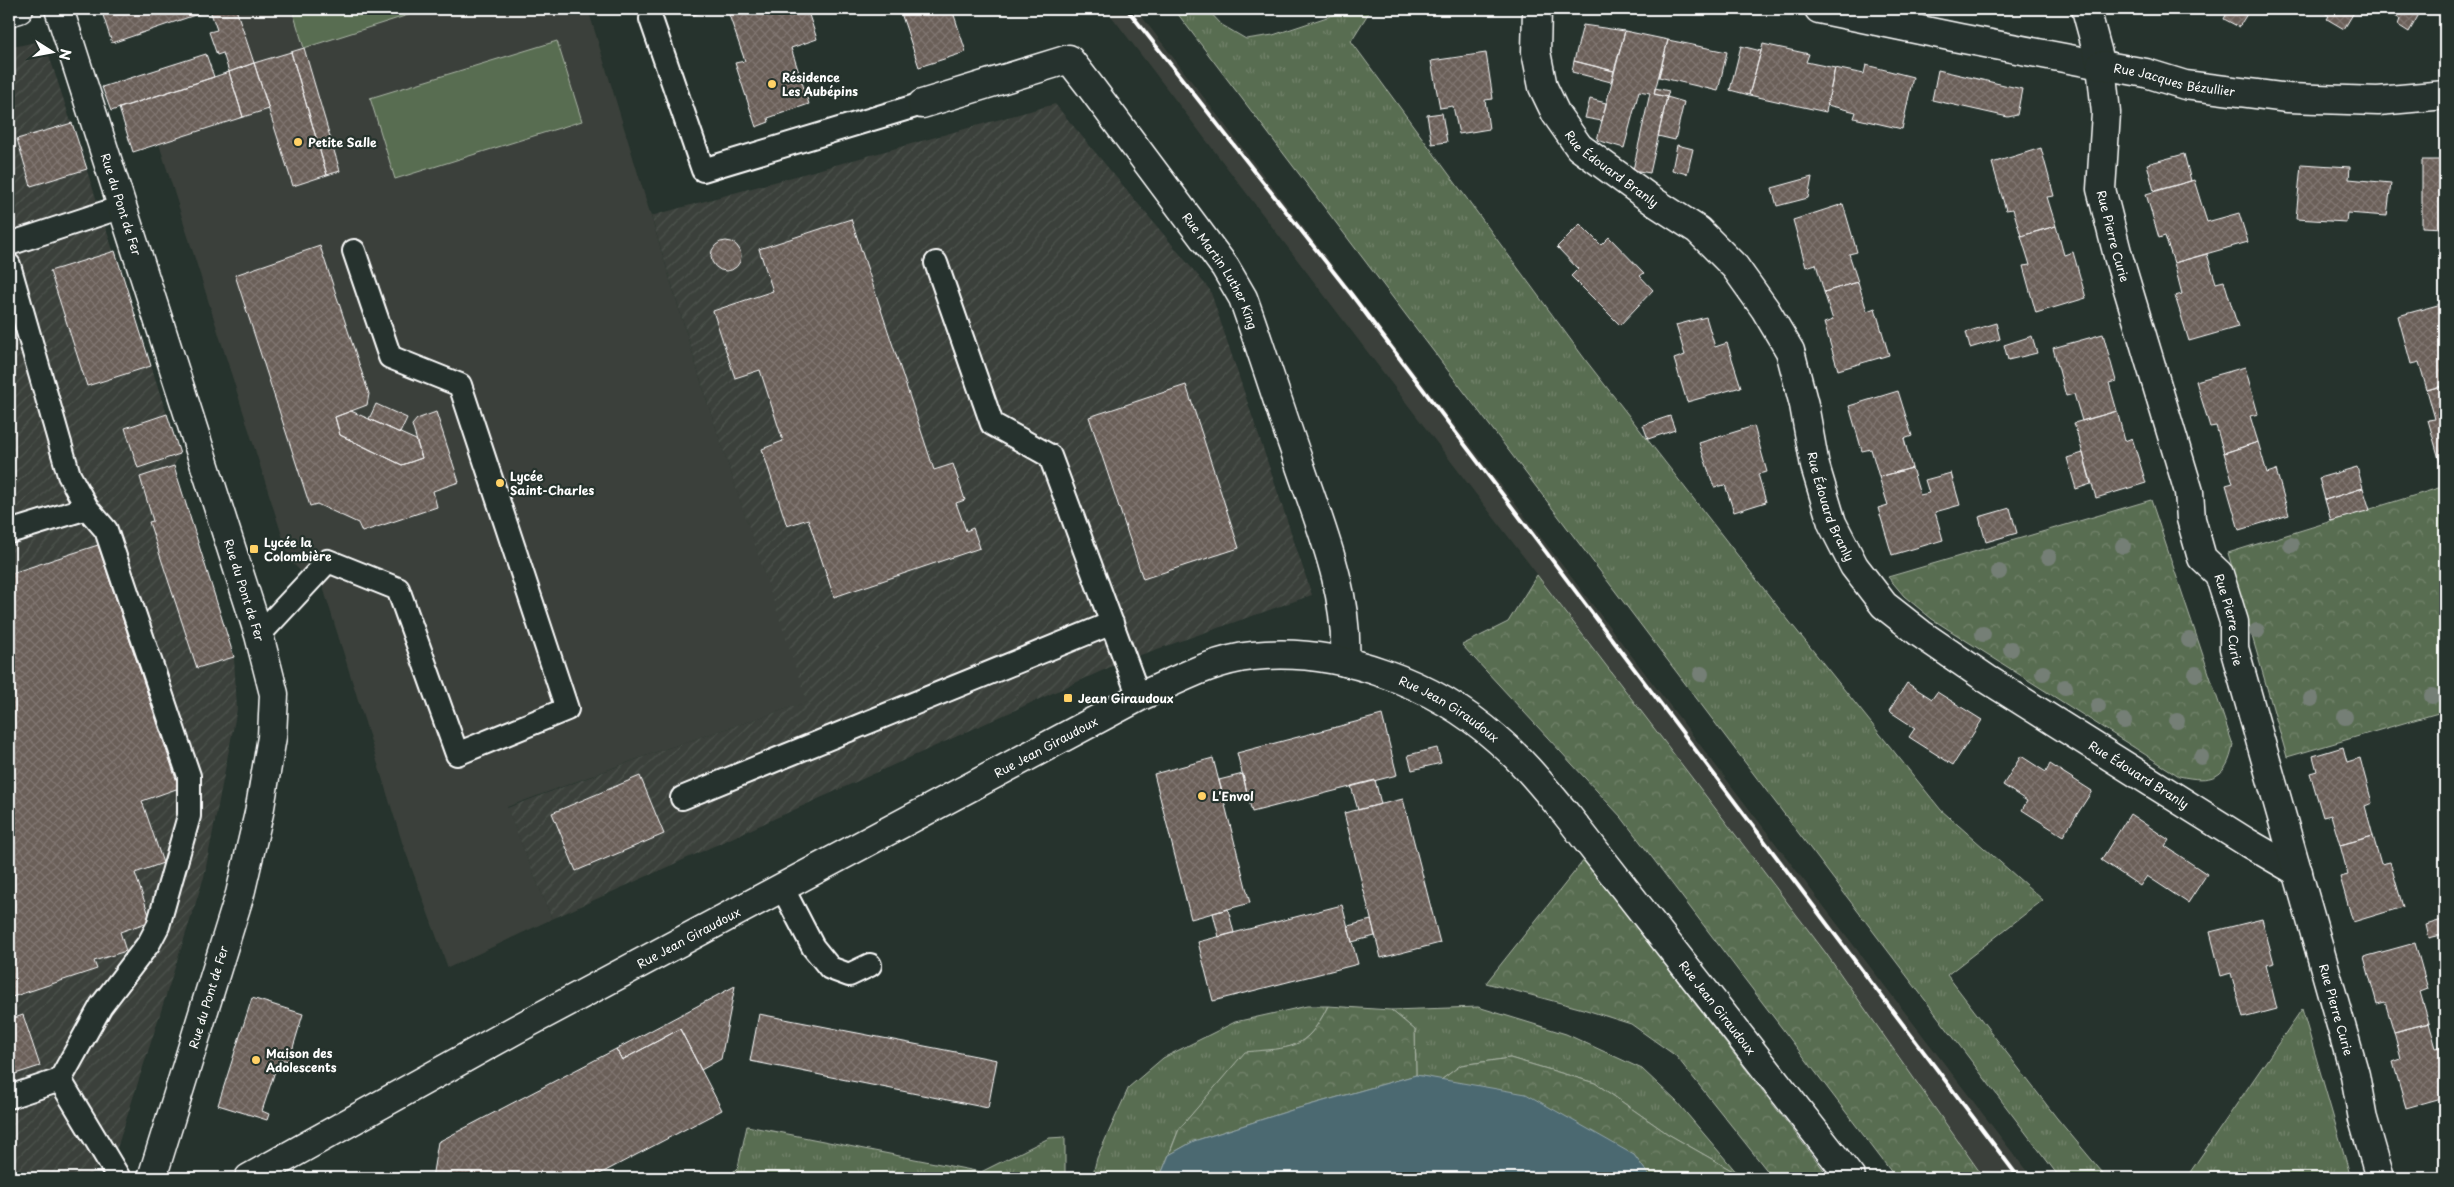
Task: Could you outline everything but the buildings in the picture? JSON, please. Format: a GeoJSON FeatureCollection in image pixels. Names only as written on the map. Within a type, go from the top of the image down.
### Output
{"type":"FeatureCollection","features":[{"type":"Feature","properties":{"kind":"street"},"geometry":{"type":"LineString","coordinates":[[9,12],[19,9]]}},
{"type":"Feature","properties":{"kind":"street","name":"Rue du Pont de Fer"},"geometry":{"type":"LineString","coordinates":[[59,9],[259,635],[274,694],[272,737],[259,813],[240,894],[152,1178]]}},
{"type":"Feature","properties":{"kind":"street","name":"Rue Édouard Branly"},"geometry":{"type":"LineString","coordinates":[[1537,9],[1536,52],[1543,87],[1556,114],[1579,148],[1656,203],[1698,230],[1735,267],[1765,309],[1785,343],[1790,352],[1804,405],[1815,466],[1832,523],[1854,566],[1884,605],[1921,634],[1987,679],[2248,843],[2298,872]]}},
{"type":"Feature","properties":{"kind":"street","name":"Rue Jacques Bézullier"},"geometry":{"type":"LineString","coordinates":[[1819,9],[1878,15],[2101,65],[2146,73],[2185,85],[2288,98],[2378,101],[2445,95]]}},
{"type":"Feature","properties":{"kind":"street","name":"Rue Pierre Curie"},"geometry":{"type":"LineString","coordinates":[[2086,9],[2101,65],[2106,113],[2101,189],[2113,237],[2189,492],[2191,519],[2202,558],[2219,574],[2234,622],[2234,648],[2352,1066],[2363,1119],[2380,1178]]}},
{"type":"Feature","properties":{"kind":"street","name":"Rue Martin Luther King"},"geometry":{"type":"LineString","coordinates":[[922,104],[1068,59],[1090,86],[1225,267],[1243,298],[1334,564],[1345,611],[1347,633],[1345,662]]}},
{"type":"Feature","properties":{"kind":"street","name":"Rue Jean Giraudoux"},"geometry":{"type":"LineString","coordinates":[[249,1178],[515,1030],[1140,697],[1207,666],[1252,656],[1298,655],[1345,662],[1385,674],[1459,711],[1497,739],[1532,772],[1851,1178]]}},
{"type":"Feature","properties":{"kind":"lane"},"geometry":{"type":"LineString","coordinates":[[651,19],[703,170],[922,104]]}},
{"type":"Feature","properties":{"kind":"lane"},"geometry":{"type":"LineString","coordinates":[[9,244],[122,207]]}},
{"type":"Feature","properties":{"kind":"lane"},"geometry":{"type":"LineString","coordinates":[[259,635],[328,561],[398,589],[457,754],[567,709],[460,386],[390,357],[354,251]]}},
{"type":"Feature","properties":{"kind":"lane"},"geometry":{"type":"LineString","coordinates":[[936,263],[992,424],[1050,456],[1140,697]]}},
{"type":"Feature","properties":{"kind":"lane"},"geometry":{"type":"LineString","coordinates":[[9,264],[69,475],[87,508],[106,530],[189,776],[190,797],[188,816],[158,926],[149,942],[101,1006],[60,1080],[9,1097]]}},
{"type":"Feature","properties":{"kind":"lane"},"geometry":{"type":"LineString","coordinates":[[9,532],[87,508]]}},
{"type":"Feature","properties":{"kind":"lane"},"geometry":{"type":"LineString","coordinates":[[682,798],[1112,622]]}},
{"type":"Feature","properties":{"kind":"lane"},"geometry":{"type":"LineString","coordinates":[[782,888],[813,947],[830,968],[849,974],[870,965]]}},
{"type":"Feature","properties":{"kind":"lane"},"geometry":{"type":"LineString","coordinates":[[60,1080],[119,1178]]}},
{"type":"Feature","properties":{"kind":"shaded area","name":"Lycée Saint-Charles"},"geometry":{"type":"Polygon","coordinates":[[[236,9],[588,9],[708,404],[808,702],[659,751],[507,807],[552,919],[448,968],[402,842],[323,587],[310,580],[290,561],[159,144],[269,109],[236,9]]]}},
{"type":"Feature","properties":{"kind":"shaded area"},"geometry":{"type":"Polygon","coordinates":[[[1106,9],[1136,9],[2032,1178],[1984,1178],[1825,952],[1106,9]]]}},
{"type":"Feature","properties":{"kind":"shaded area"},"geometry":{"type":"Polygon","coordinates":[[[44,40],[180,454],[174,466],[234,657],[237,709],[204,877],[117,1148],[88,1178],[9,1178],[9,48],[44,40]]]}},
{"type":"Feature","properties":{"kind":"shaded area"},"geometry":{"type":"Polygon","coordinates":[[[1055,104],[1210,290],[1312,595],[1126,660],[552,919],[507,808],[659,751],[807,702],[708,404],[651,216],[1055,104]]]}},
{"type":"Feature","properties":{"kind":"green space"},"geometry":{"type":"Polygon","coordinates":[[[292,9],[427,9],[304,48],[292,9]]]}},
{"type":"Feature","properties":{"kind":"green space"},"geometry":{"type":"Polygon","coordinates":[[[1174,9],[1207,9],[1222,25],[1246,39],[1273,35],[1351,9],[1371,9],[1351,41],[1587,362],[1781,611],[1941,810],[2043,900],[1947,975],[2056,1117],[2107,1178],[2060,1178],[1174,9]]]}},
{"type":"Feature","properties":{"kind":"green space"},"geometry":{"type":"Polygon","coordinates":[[[557,41],[582,121],[395,179],[370,98],[557,41]]]}},
{"type":"Feature","properties":{"kind":"green space"},"geometry":{"type":"Polygon","coordinates":[[[2445,486],[2445,711],[2287,757],[2228,553],[2445,486]]]}},
{"type":"Feature","properties":{"kind":"green space"},"geometry":{"type":"Polygon","coordinates":[[[2151,500],[2233,745],[2227,765],[2222,772],[2209,778],[2200,779],[2179,776],[1932,619],[1904,596],[1888,577],[2151,500]]]}},
{"type":"Feature","properties":{"kind":"green space"},"geometry":{"type":"Polygon","coordinates":[[[1537,575],[1825,952],[1984,1178],[1896,1178],[1622,818],[1462,645],[1508,622],[1537,575]]]}},
{"type":"Feature","properties":{"kind":"green space"},"geometry":{"type":"Polygon","coordinates":[[[1584,860],[1830,1178],[1773,1178],[1676,1056],[1631,1024],[1486,983],[1584,860]]]}},
{"type":"Feature","properties":{"kind":"green space"},"geometry":{"type":"Polygon","coordinates":[[[1307,1006],[1328,1006],[1320,1021],[1304,1040],[1285,1048],[1245,1053],[1179,1129],[1162,1172],[1164,1178],[1092,1178],[1097,1158],[1129,1087],[1163,1058],[1235,1022],[1307,1006]]]}},
{"type":"Feature","properties":{"kind":"green space"},"geometry":{"type":"Polygon","coordinates":[[[1328,1006],[1391,1010],[1415,1030],[1416,1075],[1292,1110],[1194,1141],[1169,1155],[1179,1129],[1245,1052],[1275,1049],[1295,1044],[1312,1032],[1328,1006]]]}},
{"type":"Feature","properties":{"kind":"green space"},"geometry":{"type":"Polygon","coordinates":[[[1478,1007],[1566,1034],[1642,1069],[1676,1101],[1738,1174],[1668,1134],[1595,1083],[1510,1058],[1461,1065],[1441,1080],[1416,1075],[1415,1030],[1391,1010],[1478,1007]]]}},
{"type":"Feature","properties":{"kind":"green space"},"geometry":{"type":"Polygon","coordinates":[[[2302,1009],[2351,1178],[2186,1178],[2302,1009]]]}},
{"type":"Feature","properties":{"kind":"green space"},"geometry":{"type":"Polygon","coordinates":[[[1510,1058],[1595,1083],[1668,1134],[1738,1174],[1741,1178],[1651,1178],[1634,1155],[1441,1080],[1461,1065],[1510,1058]]]}},
{"type":"Feature","properties":{"kind":"green space"},"geometry":{"type":"Polygon","coordinates":[[[747,1126],[981,1172],[1049,1138],[1065,1137],[1065,1178],[727,1178],[738,1167],[747,1126]]]}},
{"type":"Feature","properties":{"kind":"water"},"geometry":{"type":"Polygon","coordinates":[[[1416,1075],[1526,1094],[1634,1155],[1651,1178],[1164,1178],[1162,1172],[1169,1155],[1194,1141],[1292,1110],[1416,1075]]]}},
{"type":"Feature","properties":{"kind":"railway"},"geometry":{"type":"LineString","coordinates":[[1127,9],[1351,294],[2019,1178]]}},
{"type":"Feature","properties":{"kind":"place","name":"Résidence Les Aubépins"},"geometry":{"type":"Point","coordinates":[772,84]}},
{"type":"Feature","properties":{"kind":"place","name":"Petite Salle"},"geometry":{"type":"Point","coordinates":[298,142]}},
{"type":"Feature","properties":{"kind":"place","name":"Lycée Saint-Charles"},"geometry":{"type":"Point","coordinates":[500,483]}},
{"type":"Feature","properties":{"kind":"place","name":"Lycée la Colombière"},"geometry":{"type":"Point","coordinates":[254,549]}},
{"type":"Feature","properties":{"kind":"place","name":"Jean Giraudoux"},"geometry":{"type":"Point","coordinates":[1068,698]}},
{"type":"Feature","properties":{"kind":"place","name":"L'Envol"},"geometry":{"type":"Point","coordinates":[1202,796]}},
{"type":"Feature","properties":{"kind":"place","name":"Maison des Adolescents"},"geometry":{"type":"Point","coordinates":[256,1060]}}]}
